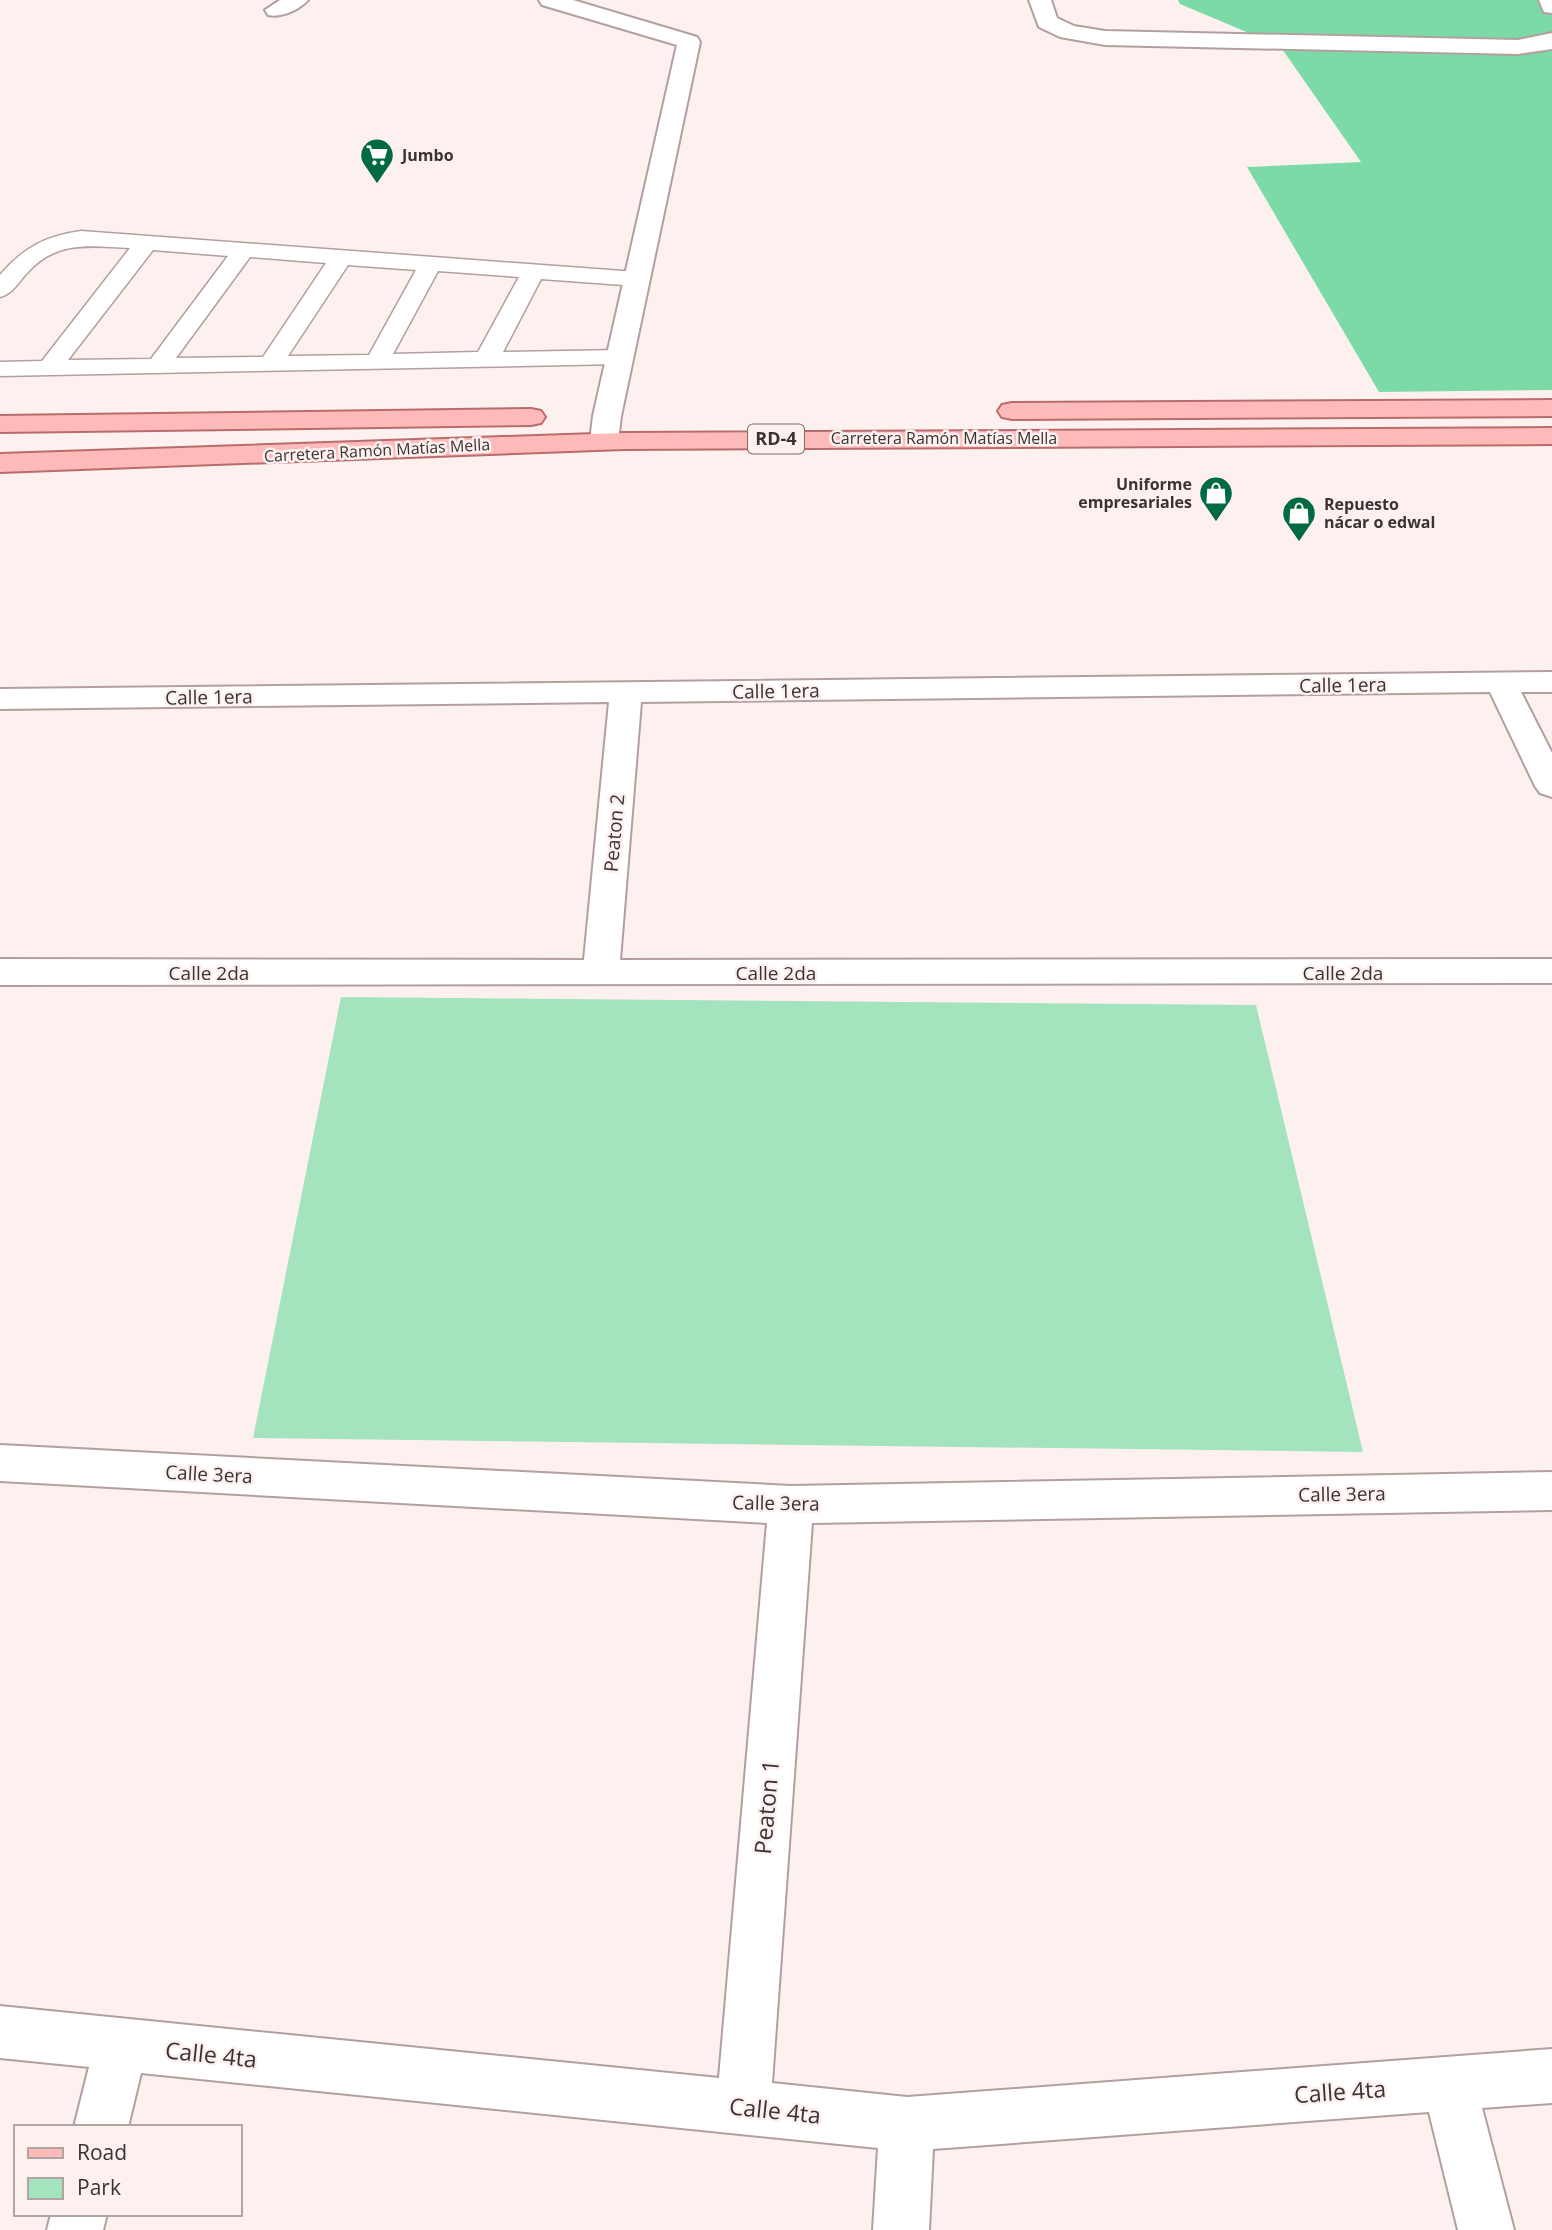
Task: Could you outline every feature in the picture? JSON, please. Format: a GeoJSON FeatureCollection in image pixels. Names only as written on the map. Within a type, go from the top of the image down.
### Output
{"type":"FeatureCollection","features":[{"type":"Feature","properties":{"kind":"main road","name":"Carretera Ramón Matías Mella"},"geometry":{"type":"LineString","coordinates":[[991,411],[1552,408]]}},
{"type":"Feature","properties":{"kind":"main road","name":"Carretera Ramón Matías Mella"},"geometry":{"type":"LineString","coordinates":[[0,463],[134,462],[476,444],[589,422],[703,415]]}},
{"type":"Feature","properties":{"kind":"main road","name":"Carretera Ramón Matías Mella"},"geometry":{"type":"LineString","coordinates":[[0,424],[589,422],[1552,436]]}},
{"type":"Feature","properties":{"kind":"street"},"geometry":{"type":"LineString","coordinates":[[276,10],[297,0]]}},
{"type":"Feature","properties":{"kind":"street"},"geometry":{"type":"LineString","coordinates":[[550,0],[689,42],[620,357],[589,422]]}},
{"type":"Feature","properties":{"kind":"street"},"geometry":{"type":"LineString","coordinates":[[1040,0],[1047,22],[1068,32],[1105,38],[1518,47],[1544,44],[1552,40]]}},
{"type":"Feature","properties":{"kind":"street"},"geometry":{"type":"LineString","coordinates":[[1550,0],[1552,7]]}},
{"type":"Feature","properties":{"kind":"street","name":"Calle 1era"},"geometry":{"type":"LineString","coordinates":[[0,699],[1552,682]]}},
{"type":"Feature","properties":{"kind":"street"},"geometry":{"type":"LineString","coordinates":[[1501,683],[1552,786]]}},
{"type":"Feature","properties":{"kind":"street","name":"Peaton 2"},"geometry":{"type":"LineString","coordinates":[[601,973],[626,692]]}},
{"type":"Feature","properties":{"kind":"street","name":"Calle 2da"},"geometry":{"type":"LineString","coordinates":[[0,972],[1552,971]]}},
{"type":"Feature","properties":{"kind":"street","name":"Calle 3era"},"geometry":{"type":"LineString","coordinates":[[0,1463],[791,1505],[1552,1490]]}},
{"type":"Feature","properties":{"kind":"street","name":"Peaton 1"},"geometry":{"type":"LineString","coordinates":[[743,2108],[791,1505]]}},
{"type":"Feature","properties":{"kind":"street","name":"Calle 4ta"},"geometry":{"type":"LineString","coordinates":[[0,2032],[907,2124],[1552,2076]]}},
{"type":"Feature","properties":{"kind":"street"},"geometry":{"type":"LineString","coordinates":[[101,2125],[121,2046]]}},
{"type":"Feature","properties":{"kind":"street"},"geometry":{"type":"LineString","coordinates":[[1449,2084],[1486,2230]]}},
{"type":"Feature","properties":{"kind":"street"},"geometry":{"type":"LineString","coordinates":[[901,2230],[907,2124]]}},
{"type":"Feature","properties":{"kind":"lane"},"geometry":{"type":"LineString","coordinates":[[0,290],[31,253],[51,242],[81,238],[637,279]]}},
{"type":"Feature","properties":{"kind":"lane"},"geometry":{"type":"LineString","coordinates":[[49,368],[147,242]]}},
{"type":"Feature","properties":{"kind":"lane"},"geometry":{"type":"LineString","coordinates":[[158,366],[243,250]]}},
{"type":"Feature","properties":{"kind":"lane"},"geometry":{"type":"LineString","coordinates":[[271,363],[341,257]]}},
{"type":"Feature","properties":{"kind":"lane"},"geometry":{"type":"LineString","coordinates":[[377,362],[431,263]]}},
{"type":"Feature","properties":{"kind":"lane"},"geometry":{"type":"LineString","coordinates":[[487,359],[534,271]]}},
{"type":"Feature","properties":{"kind":"lane"},"geometry":{"type":"LineString","coordinates":[[0,369],[620,357]]}},
{"type":"Feature","properties":{"kind":"green space"},"geometry":{"type":"Polygon","coordinates":[[[1178,0],[1552,0],[1552,390],[1379,392],[1247,167],[1361,162],[1280,46],[1180,4],[1178,0]]]}},
{"type":"Feature","properties":{"kind":"green space"},"geometry":{"type":"Polygon","coordinates":[[[341,997],[1256,1005],[1363,1452],[253,1438],[341,997]]]}},
{"type":"Feature","properties":{"kind":"place","name":"Jumbo"},"geometry":{"type":"Point","coordinates":[377,185]}},
{"type":"Feature","properties":{"kind":"place","name":"Uniforme empresariales"},"geometry":{"type":"Point","coordinates":[1216,523]}},
{"type":"Feature","properties":{"kind":"place","name":"Repuesto nácar o edwal"},"geometry":{"type":"Point","coordinates":[1299,543]}}]}
